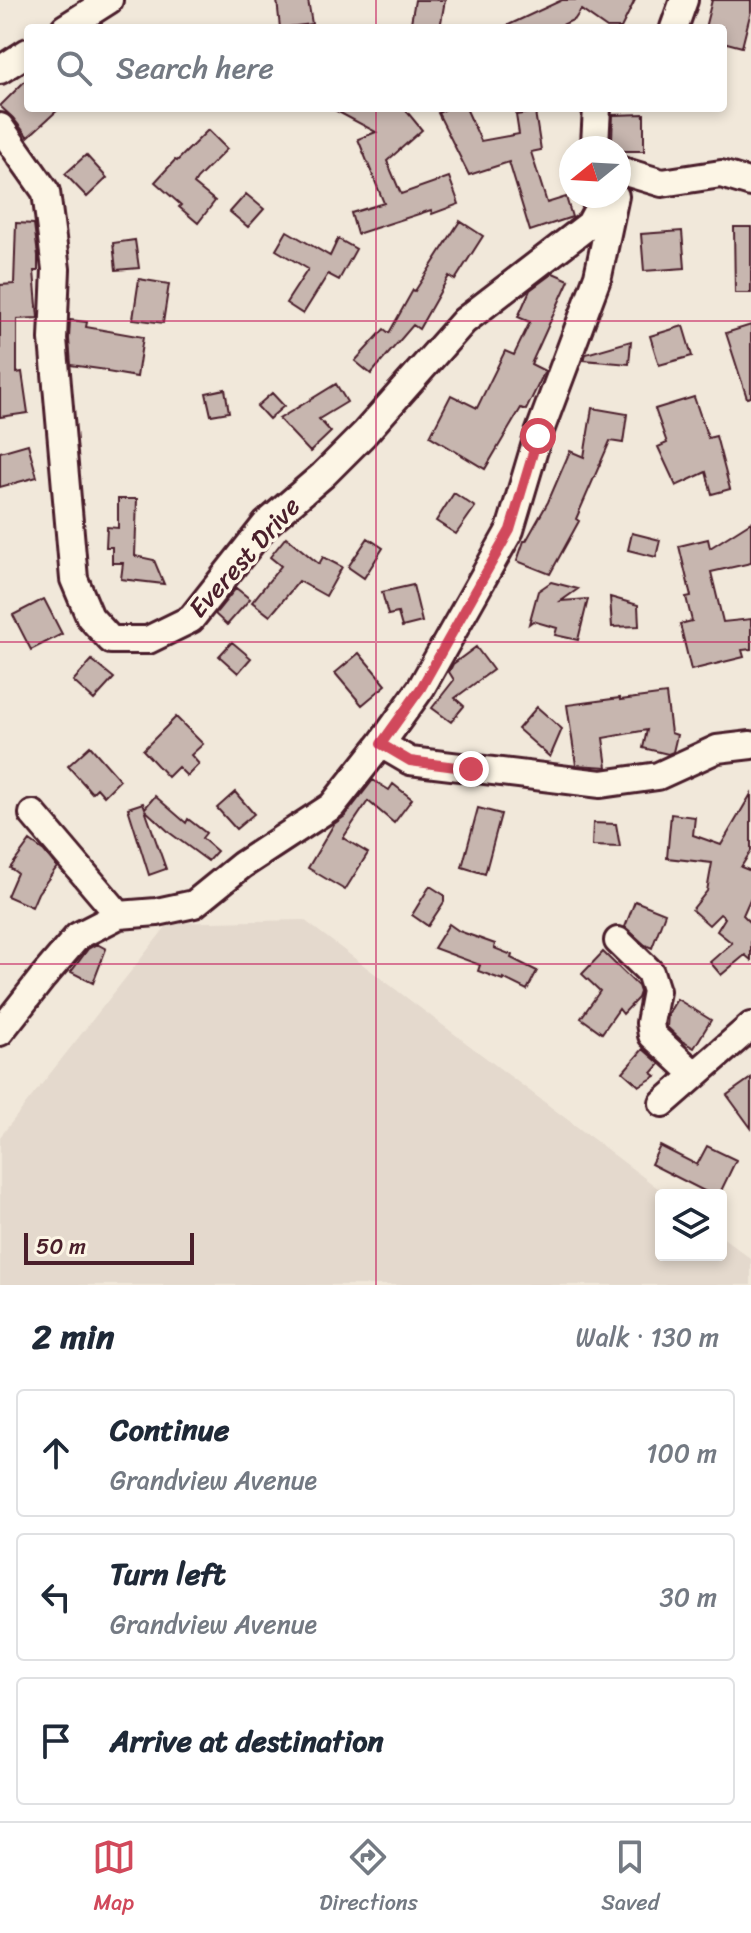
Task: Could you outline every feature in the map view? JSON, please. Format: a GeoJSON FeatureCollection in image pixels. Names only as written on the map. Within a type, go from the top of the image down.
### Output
{"type":"FeatureCollection","features":[{"type":"Feature","properties":{"kind":"street"},"geometry":{"type":"LineString","coordinates":[[71,24],[109,0]]}},
{"type":"Feature","properties":{"kind":"street"},"geometry":{"type":"LineString","coordinates":[[675,24],[684,0]]}},
{"type":"Feature","properties":{"kind":"street"},"geometry":{"type":"LineString","coordinates":[[0,70],[24,55]]}},
{"type":"Feature","properties":{"kind":"street"},"geometry":{"type":"LineString","coordinates":[[595,136],[597,112]]}},
{"type":"Feature","properties":{"kind":"street","name":"Everest Drive"},"geometry":{"type":"LineString","coordinates":[[0,127],[46,192],[56,269],[53,339],[74,579],[90,617],[111,640],[148,640],[191,619],[266,524],[323,475],[364,434],[464,321],[590,224],[599,208]]}},
{"type":"Feature","properties":{"kind":"street"},"geometry":{"type":"LineString","coordinates":[[631,174],[662,183],[721,174],[751,183]]}},
{"type":"Feature","properties":{"kind":"street"},"geometry":{"type":"LineString","coordinates":[[0,1032],[78,936],[119,915],[157,912],[194,904],[242,865],[332,806],[381,744],[421,688],[510,530],[538,436],[598,276],[612,208]]}},
{"type":"Feature","properties":{"kind":"street"},"geometry":{"type":"LineString","coordinates":[[381,744],[410,761],[601,784],[658,776],[717,749],[751,745]]}},
{"type":"Feature","properties":{"kind":"street"},"geometry":{"type":"LineString","coordinates":[[33,814],[119,915]]}},
{"type":"Feature","properties":{"kind":"street"},"geometry":{"type":"LineString","coordinates":[[618,941],[650,972],[656,991],[650,1023],[652,1035],[695,1075]]}},
{"type":"Feature","properties":{"kind":"street"},"geometry":{"type":"LineString","coordinates":[[663,1103],[751,1026]]}},
{"type":"Feature","properties":{"kind":"shaded area"},"geometry":{"type":"Polygon","coordinates":[[[304,920],[659,1189],[655,1189],[655,1261],[727,1261],[727,1241],[751,1259],[751,1285],[0,1285],[0,1137],[169,923],[304,920]]]}},
{"type":"Feature","properties":{"kind":"building"},"geometry":{"type":"Polygon","coordinates":[[[277,0],[308,0],[312,24],[280,24],[277,0]]]}},
{"type":"Feature","properties":{"kind":"building"},"geometry":{"type":"Polygon","coordinates":[[[415,0],[445,0],[441,24],[411,24],[415,0]]]}},
{"type":"Feature","properties":{"kind":"building"},"geometry":{"type":"Polygon","coordinates":[[[562,0],[635,0],[623,24],[601,24],[581,10],[575,19],[564,24],[511,24],[562,0]]]}},
{"type":"Feature","properties":{"kind":"building"},"geometry":{"type":"Polygon","coordinates":[[[712,0],[751,0],[742,47],[727,43],[727,24],[706,24],[712,0]]]}},
{"type":"Feature","properties":{"kind":"building"},"geometry":{"type":"Polygon","coordinates":[[[24,82],[24,112],[56,112],[28,137],[0,106],[24,82]]]}},
{"type":"Feature","properties":{"kind":"building"},"geometry":{"type":"Polygon","coordinates":[[[338,112],[407,112],[422,130],[387,161],[401,194],[449,177],[459,204],[357,234],[351,213],[384,203],[358,139],[376,132],[338,112]]]}},
{"type":"Feature","properties":{"kind":"building"},"geometry":{"type":"Polygon","coordinates":[[[468,112],[481,141],[519,134],[516,115],[535,112],[541,150],[531,152],[547,203],[559,199],[559,208],[569,208],[572,217],[530,231],[509,162],[469,175],[438,113],[468,112]]]}},
{"type":"Feature","properties":{"kind":"building"},"geometry":{"type":"Polygon","coordinates":[[[644,114],[644,151],[631,151],[631,136],[612,136],[613,115],[644,114]]]}},
{"type":"Feature","properties":{"kind":"building"},"geometry":{"type":"Polygon","coordinates":[[[208,130],[227,149],[194,184],[215,201],[198,223],[155,182],[208,130]]]}},
{"type":"Feature","properties":{"kind":"building"},"geometry":{"type":"Polygon","coordinates":[[[86,155],[107,178],[87,197],[65,174],[86,155]]]}},
{"type":"Feature","properties":{"kind":"building"},"geometry":{"type":"Polygon","coordinates":[[[246,194],[264,209],[248,227],[230,212],[246,194]]]}},
{"type":"Feature","properties":{"kind":"building"},"geometry":{"type":"Polygon","coordinates":[[[460,221],[483,236],[455,280],[449,276],[419,329],[413,325],[371,374],[355,361],[384,329],[389,333],[413,290],[460,221]]]}},
{"type":"Feature","properties":{"kind":"building"},"geometry":{"type":"Polygon","coordinates":[[[16,223],[34,224],[38,256],[38,271],[34,271],[38,318],[17,319],[17,373],[22,372],[28,413],[0,417],[0,285],[14,284],[16,223]]]}},
{"type":"Feature","properties":{"kind":"building"},"geometry":{"type":"Polygon","coordinates":[[[734,227],[751,227],[751,293],[735,293],[734,227]]]}},
{"type":"Feature","properties":{"kind":"building"},"geometry":{"type":"Polygon","coordinates":[[[287,231],[330,256],[338,239],[356,249],[339,280],[328,274],[303,314],[286,303],[308,269],[276,250],[287,231]]]}},
{"type":"Feature","properties":{"kind":"building"},"geometry":{"type":"Polygon","coordinates":[[[682,231],[685,268],[644,271],[641,234],[682,231]]]}},
{"type":"Feature","properties":{"kind":"building"},"geometry":{"type":"Polygon","coordinates":[[[135,240],[139,268],[116,270],[113,243],[135,240]]]}},
{"type":"Feature","properties":{"kind":"building"},"geometry":{"type":"Polygon","coordinates":[[[553,273],[569,280],[531,364],[545,371],[526,410],[521,408],[485,469],[430,436],[451,395],[477,408],[505,351],[514,355],[530,322],[518,317],[530,290],[553,273]]]}},
{"type":"Feature","properties":{"kind":"building"},"geometry":{"type":"Polygon","coordinates":[[[139,279],[169,284],[163,323],[133,319],[139,279]]]}},
{"type":"Feature","properties":{"kind":"building"},"geometry":{"type":"Polygon","coordinates":[[[70,320],[87,322],[86,327],[143,337],[137,377],[71,365],[70,320]]]}},
{"type":"Feature","properties":{"kind":"building"},"geometry":{"type":"Polygon","coordinates":[[[751,325],[751,397],[747,398],[726,333],[751,325]]]}},
{"type":"Feature","properties":{"kind":"building"},"geometry":{"type":"Polygon","coordinates":[[[683,326],[692,356],[659,365],[650,336],[683,326]]]}},
{"type":"Feature","properties":{"kind":"building"},"geometry":{"type":"Polygon","coordinates":[[[631,341],[629,364],[584,360],[586,354],[631,341]]]}},
{"type":"Feature","properties":{"kind":"building"},"geometry":{"type":"Polygon","coordinates":[[[336,384],[347,402],[319,419],[331,432],[310,452],[279,419],[336,384]]]}},
{"type":"Feature","properties":{"kind":"building"},"geometry":{"type":"Polygon","coordinates":[[[225,389],[229,412],[211,415],[206,393],[225,389]]]}},
{"type":"Feature","properties":{"kind":"building"},"geometry":{"type":"Polygon","coordinates":[[[272,393],[284,406],[269,419],[257,406],[272,393]]]}},
{"type":"Feature","properties":{"kind":"building"},"geometry":{"type":"Polygon","coordinates":[[[694,397],[708,438],[716,436],[730,489],[712,494],[706,472],[676,486],[658,447],[667,443],[655,409],[694,397]]]}},
{"type":"Feature","properties":{"kind":"building"},"geometry":{"type":"Polygon","coordinates":[[[592,408],[627,414],[623,443],[610,441],[576,519],[579,521],[550,574],[517,561],[570,451],[584,457],[592,408]]]}},
{"type":"Feature","properties":{"kind":"building"},"geometry":{"type":"Polygon","coordinates":[[[28,444],[37,477],[0,487],[0,452],[28,444]]]}},
{"type":"Feature","properties":{"kind":"building"},"geometry":{"type":"Polygon","coordinates":[[[454,493],[475,507],[456,534],[436,521],[454,493]]]}},
{"type":"Feature","properties":{"kind":"building"},"geometry":{"type":"Polygon","coordinates":[[[118,499],[137,499],[135,556],[154,560],[164,584],[121,579],[123,563],[112,563],[112,547],[106,547],[107,527],[118,528],[118,499]]]}},
{"type":"Feature","properties":{"kind":"building"},"geometry":{"type":"Polygon","coordinates":[[[751,522],[751,563],[711,572],[723,622],[751,619],[751,649],[742,650],[744,657],[691,670],[680,624],[692,621],[686,597],[691,596],[679,546],[708,539],[710,548],[751,522]]]}},
{"type":"Feature","properties":{"kind":"building"},"geometry":{"type":"Polygon","coordinates":[[[632,533],[660,540],[656,557],[628,550],[632,533]]]}},
{"type":"Feature","properties":{"kind":"building"},"geometry":{"type":"Polygon","coordinates":[[[286,537],[319,564],[323,557],[342,567],[326,596],[299,581],[270,616],[252,602],[281,566],[270,557],[286,537]]]}},
{"type":"Feature","properties":{"kind":"building"},"geometry":{"type":"Polygon","coordinates":[[[368,538],[383,548],[364,578],[348,567],[368,538]]]}},
{"type":"Feature","properties":{"kind":"building"},"geometry":{"type":"Polygon","coordinates":[[[551,582],[578,589],[561,601],[588,599],[578,640],[555,635],[557,628],[533,621],[529,624],[538,591],[551,582]]]}},
{"type":"Feature","properties":{"kind":"building"},"geometry":{"type":"Polygon","coordinates":[[[413,585],[422,622],[402,627],[398,613],[388,615],[382,592],[413,585]]]}},
{"type":"Feature","properties":{"kind":"building"},"geometry":{"type":"Polygon","coordinates":[[[236,588],[250,599],[227,625],[215,614],[236,588]]]}},
{"type":"Feature","properties":{"kind":"building"},"geometry":{"type":"Polygon","coordinates":[[[610,597],[638,605],[639,626],[612,627],[610,597]]]}},
{"type":"Feature","properties":{"kind":"building"},"geometry":{"type":"Polygon","coordinates":[[[44,599],[62,634],[31,650],[13,615],[44,599]]]}},
{"type":"Feature","properties":{"kind":"building"},"geometry":{"type":"Polygon","coordinates":[[[232,642],[251,658],[238,673],[219,656],[232,642]]]}},
{"type":"Feature","properties":{"kind":"building"},"geometry":{"type":"Polygon","coordinates":[[[476,647],[493,670],[455,698],[464,706],[451,722],[432,708],[454,680],[449,672],[453,664],[476,647]]]}},
{"type":"Feature","properties":{"kind":"building"},"geometry":{"type":"Polygon","coordinates":[[[359,653],[386,685],[362,705],[335,673],[359,653]]]}},
{"type":"Feature","properties":{"kind":"building"},"geometry":{"type":"Polygon","coordinates":[[[92,660],[114,678],[94,700],[73,681],[92,660]]]}},
{"type":"Feature","properties":{"kind":"building"},"geometry":{"type":"Polygon","coordinates":[[[666,694],[671,733],[677,735],[673,752],[668,754],[643,748],[647,730],[603,738],[607,767],[576,765],[567,705],[666,694]]]}},
{"type":"Feature","properties":{"kind":"building"},"geometry":{"type":"Polygon","coordinates":[[[537,707],[562,729],[550,757],[518,729],[537,707]]]}},
{"type":"Feature","properties":{"kind":"building"},"geometry":{"type":"Polygon","coordinates":[[[176,717],[203,744],[191,755],[199,764],[187,776],[178,767],[168,777],[143,750],[176,717]]]}},
{"type":"Feature","properties":{"kind":"building"},"geometry":{"type":"Polygon","coordinates":[[[90,746],[120,780],[104,796],[97,788],[92,793],[68,766],[90,746]]]}},
{"type":"Feature","properties":{"kind":"building"},"geometry":{"type":"Polygon","coordinates":[[[373,780],[389,790],[393,784],[412,799],[394,823],[368,801],[343,838],[368,853],[345,890],[308,868],[334,824],[345,816],[373,780]]]}},
{"type":"Feature","properties":{"kind":"building"},"geometry":{"type":"Polygon","coordinates":[[[235,792],[254,814],[236,829],[217,808],[235,792]]]}},
{"type":"Feature","properties":{"kind":"building"},"geometry":{"type":"Polygon","coordinates":[[[751,794],[751,851],[741,867],[751,871],[751,897],[743,915],[751,923],[751,960],[745,955],[721,975],[710,962],[732,943],[717,931],[725,918],[720,914],[709,925],[692,910],[707,891],[712,863],[667,858],[671,814],[695,817],[693,835],[721,845],[751,794]]]}},
{"type":"Feature","properties":{"kind":"building"},"geometry":{"type":"Polygon","coordinates":[[[155,796],[186,823],[188,819],[206,833],[202,838],[217,851],[208,861],[145,810],[166,869],[149,875],[128,808],[143,803],[145,808],[155,796]]]}},
{"type":"Feature","properties":{"kind":"building"},"geometry":{"type":"Polygon","coordinates":[[[478,808],[501,814],[485,874],[462,867],[478,808]]]}},
{"type":"Feature","properties":{"kind":"building"},"geometry":{"type":"Polygon","coordinates":[[[593,823],[616,824],[620,847],[592,846],[593,823]]]}},
{"type":"Feature","properties":{"kind":"building"},"geometry":{"type":"Polygon","coordinates":[[[30,841],[44,851],[57,867],[32,907],[7,896],[17,873],[10,868],[30,841]]]}},
{"type":"Feature","properties":{"kind":"building"},"geometry":{"type":"Polygon","coordinates":[[[430,886],[444,895],[444,902],[428,926],[412,915],[430,886]]]}},
{"type":"Feature","properties":{"kind":"building"},"geometry":{"type":"Polygon","coordinates":[[[635,901],[665,913],[652,948],[625,927],[635,901]]]}},
{"type":"Feature","properties":{"kind":"building"},"geometry":{"type":"Polygon","coordinates":[[[449,924],[459,931],[495,944],[494,948],[537,971],[527,990],[503,978],[478,971],[480,965],[434,948],[449,924]]]}},
{"type":"Feature","properties":{"kind":"building"},"geometry":{"type":"Polygon","coordinates":[[[97,944],[106,949],[93,983],[71,972],[88,949],[97,944]]]}},
{"type":"Feature","properties":{"kind":"building"},"geometry":{"type":"Polygon","coordinates":[[[603,952],[638,986],[640,992],[623,1014],[619,1009],[602,1033],[581,1018],[600,991],[582,974],[603,952]]]}},
{"type":"Feature","properties":{"kind":"building"},"geometry":{"type":"Polygon","coordinates":[[[677,999],[711,1020],[694,1048],[667,1027],[668,1014],[677,999]]]}},
{"type":"Feature","properties":{"kind":"building"},"geometry":{"type":"Polygon","coordinates":[[[643,1049],[660,1064],[652,1073],[656,1076],[639,1086],[623,1072],[643,1049]]]}},
{"type":"Feature","properties":{"kind":"building"},"geometry":{"type":"Polygon","coordinates":[[[751,1078],[751,1128],[727,1095],[751,1078]]]}},
{"type":"Feature","properties":{"kind":"building"},"geometry":{"type":"Polygon","coordinates":[[[660,1146],[697,1165],[707,1146],[736,1160],[722,1189],[700,1189],[651,1164],[660,1146]]]}},
{"type":"Feature","properties":{"kind":"route"},"geometry":{"type":"LineString","coordinates":[[471,769],[410,761],[381,744],[421,688],[510,530],[538,436]]}}]}
